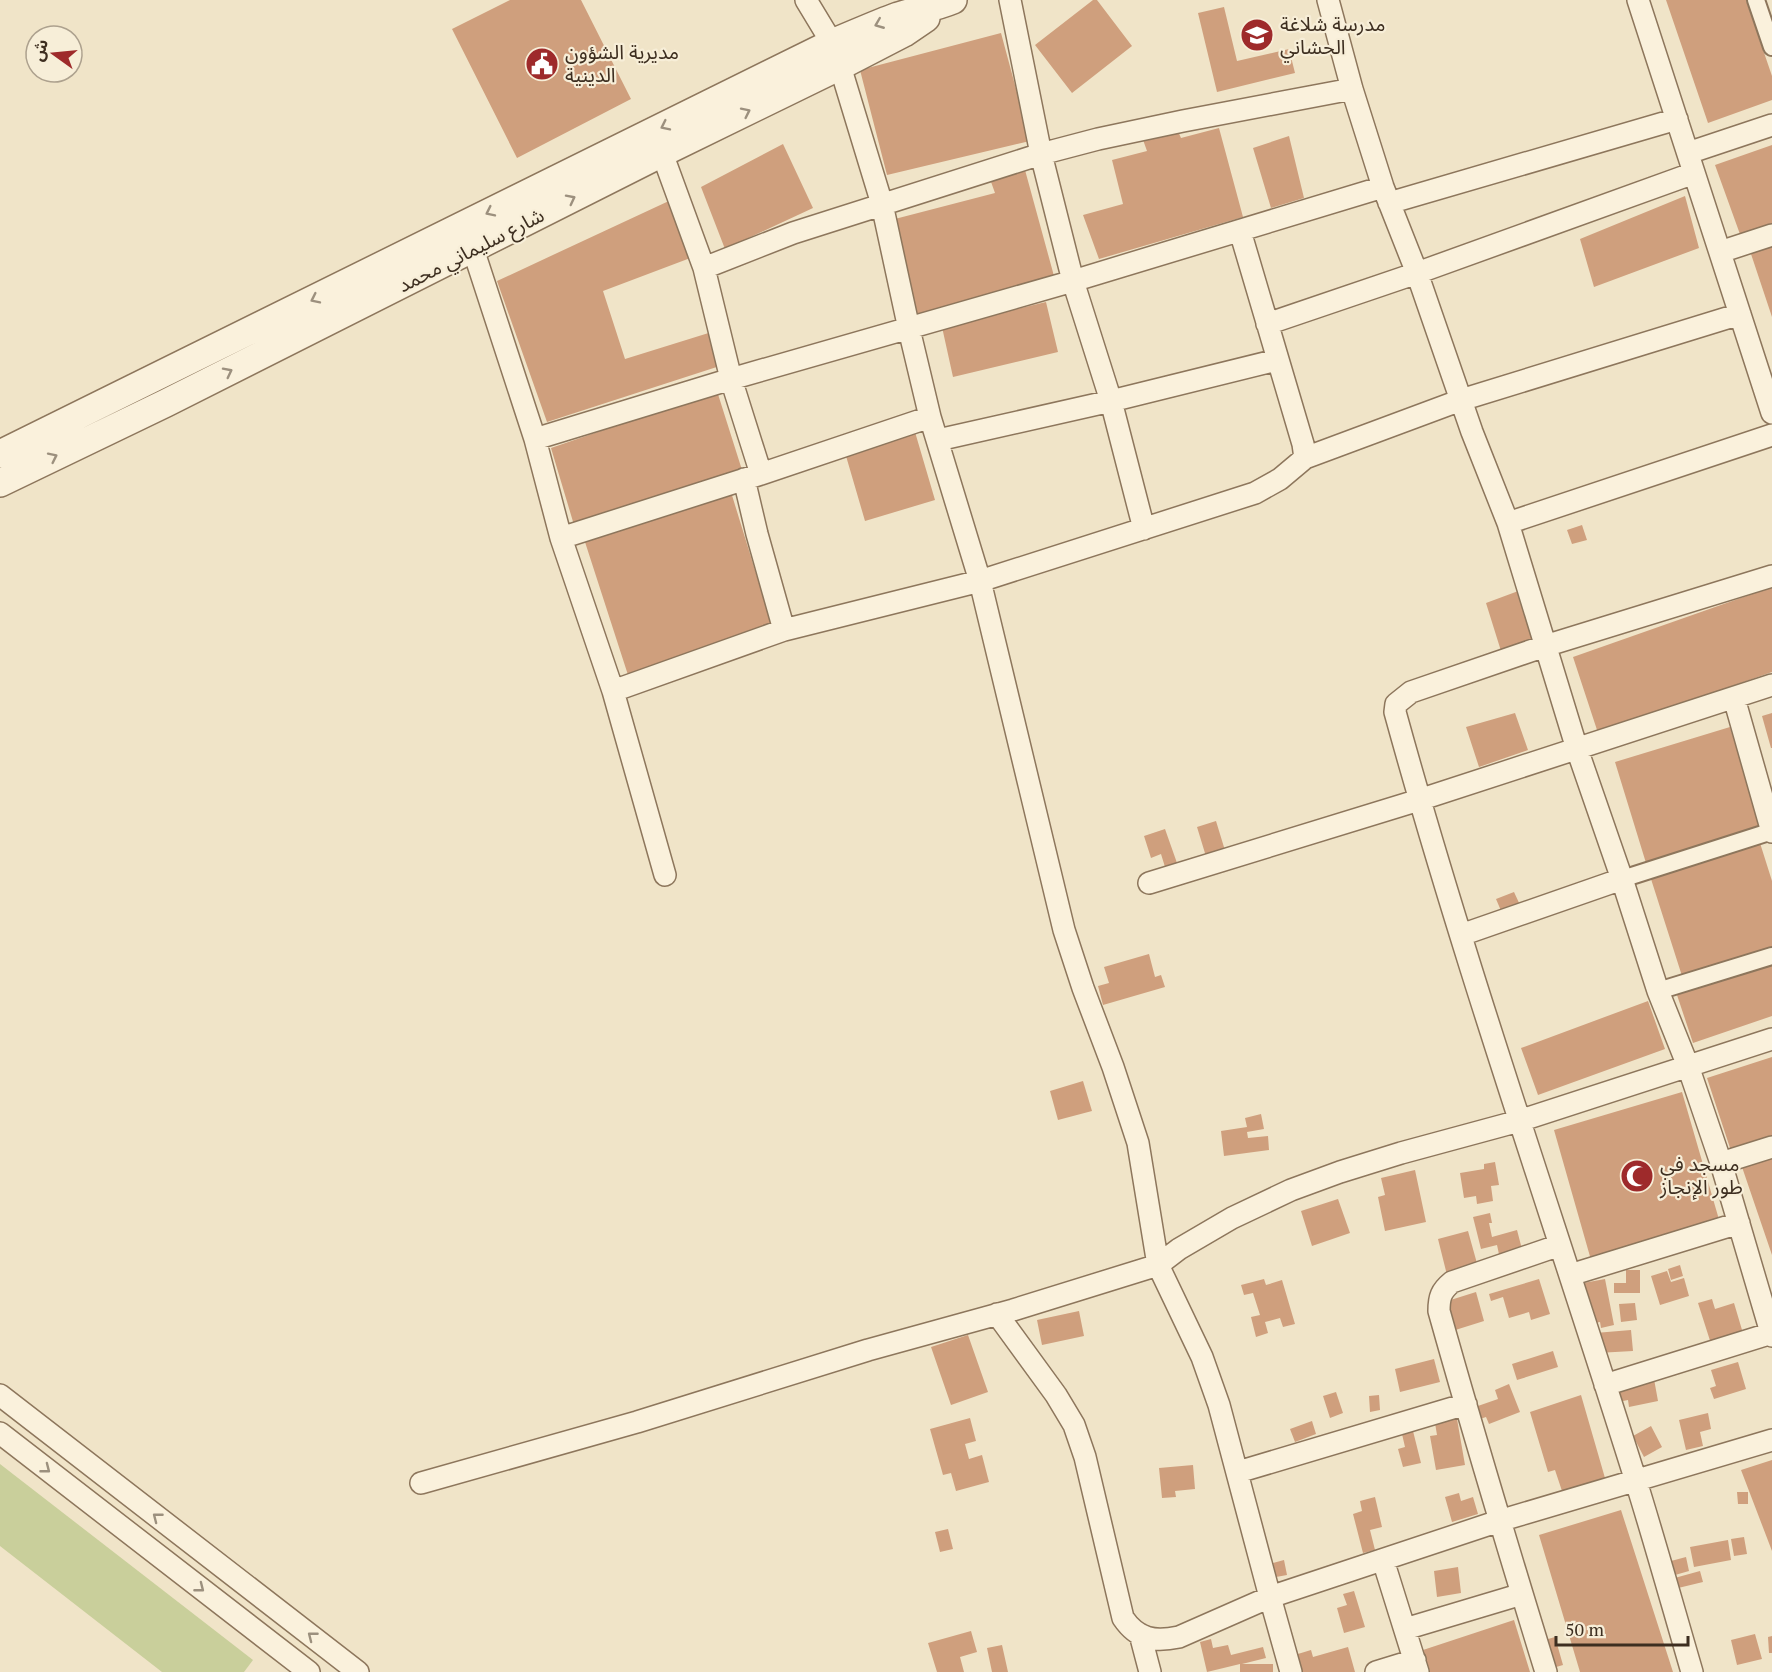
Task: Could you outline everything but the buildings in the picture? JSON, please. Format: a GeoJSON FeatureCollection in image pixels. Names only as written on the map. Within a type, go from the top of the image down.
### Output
{"type":"FeatureCollection","features":[{"type":"Feature","properties":{"kind":"street"},"geometry":{"type":"LineString","coordinates":[[806,0],[836,55],[882,204],[930,417],[980,582],[1064,930],[1138,1143],[1158,1265],[1203,1357],[1220,1404],[1292,1672]]}},
{"type":"Feature","properties":{"kind":"street"},"geometry":{"type":"LineString","coordinates":[[1010,0],[1041,154],[1073,282],[1111,401],[1144,529]]}},
{"type":"Feature","properties":{"kind":"street"},"geometry":{"type":"LineString","coordinates":[[1328,0],[1352,89],[1386,195],[1508,522],[1577,749],[1658,991],[1688,1066],[1721,1163],[1772,1334],[1605,1385]]}},
{"type":"Feature","properties":{"kind":"street"},"geometry":{"type":"LineString","coordinates":[[1638,0],[1772,412]]}},
{"type":"Feature","properties":{"kind":"street"},"geometry":{"type":"LineString","coordinates":[[1756,0],[1772,47]]}},
{"type":"Feature","properties":{"kind":"street","name":"شارع سليماني محمد"},"geometry":{"type":"LineString","coordinates":[[0,454],[836,55],[904,33],[944,4]]}},
{"type":"Feature","properties":{"kind":"street","name":"شارع سليماني محمد"},"geometry":{"type":"LineString","coordinates":[[0,483],[177,397],[662,153],[836,55]]}},
{"type":"Feature","properties":{"kind":"street"},"geometry":{"type":"LineString","coordinates":[[704,267],[793,233],[1041,154],[1183,121],[1352,89]]}},
{"type":"Feature","properties":{"kind":"street"},"geometry":{"type":"LineString","coordinates":[[535,440],[731,380],[1073,282],[1240,231],[1677,119]]}},
{"type":"Feature","properties":{"kind":"street"},"geometry":{"type":"LineString","coordinates":[[1267,324],[1417,273],[1691,163],[1772,125]]}},
{"type":"Feature","properties":{"kind":"street"},"geometry":{"type":"LineString","coordinates":[[662,153],[704,267],[753,477],[757,534],[784,630]]}},
{"type":"Feature","properties":{"kind":"street"},"geometry":{"type":"LineString","coordinates":[[1240,231],[1303,444],[1305,458]]}},
{"type":"Feature","properties":{"kind":"street"},"geometry":{"type":"LineString","coordinates":[[1720,252],[1772,235]]}},
{"type":"Feature","properties":{"kind":"street"},"geometry":{"type":"LineString","coordinates":[[473,249],[535,440],[561,538],[613,691],[665,875]]}},
{"type":"Feature","properties":{"kind":"street"},"geometry":{"type":"LineString","coordinates":[[613,691],[784,630],[980,582],[1255,493],[1280,479],[1305,458],[1461,400],[1740,314]]}},
{"type":"Feature","properties":{"kind":"street"},"geometry":{"type":"LineString","coordinates":[[938,440],[1277,360]]}},
{"type":"Feature","properties":{"kind":"street"},"geometry":{"type":"LineString","coordinates":[[561,538],[753,477],[930,417]]}},
{"type":"Feature","properties":{"kind":"street"},"geometry":{"type":"LineString","coordinates":[[1508,522],[1772,435]]}},
{"type":"Feature","properties":{"kind":"street"},"geometry":{"type":"LineString","coordinates":[[1692,1672],[1636,1480],[1461,935],[1419,800],[1395,712],[1396,704],[1411,692],[1545,646],[1772,576]]}},
{"type":"Feature","properties":{"kind":"street"},"geometry":{"type":"LineString","coordinates":[[1149,883],[1419,800],[1772,685]]}},
{"type":"Feature","properties":{"kind":"street"},"geometry":{"type":"LineString","coordinates":[[1461,935],[1622,879],[1772,832],[1734,698]]}},
{"type":"Feature","properties":{"kind":"street"},"geometry":{"type":"LineString","coordinates":[[1658,991],[1772,956]]}},
{"type":"Feature","properties":{"kind":"street"},"geometry":{"type":"LineString","coordinates":[[421,1483],[637,1422],[867,1350],[998,1314],[1158,1265],[1179,1249],[1232,1218],[1292,1190],[1340,1172],[1520,1121],[1772,1039]]}},
{"type":"Feature","properties":{"kind":"street"},"geometry":{"type":"LineString","coordinates":[[1721,1163],[1772,1147]]}},
{"type":"Feature","properties":{"kind":"street"},"geometry":{"type":"LineString","coordinates":[[1569,1275],[1738,1223]]}},
{"type":"Feature","properties":{"kind":"street"},"geometry":{"type":"LineString","coordinates":[[1546,1672],[1499,1521],[1439,1311],[1439,1298],[1444,1288],[1452,1282],[1560,1245]]}},
{"type":"Feature","properties":{"kind":"street"},"geometry":{"type":"LineString","coordinates":[[998,1314],[1056,1395],[1074,1425],[1085,1457],[1123,1618],[1129,1627],[1153,1639],[1179,1636],[1270,1597],[1499,1521],[1772,1440]]}},
{"type":"Feature","properties":{"kind":"street"},"geometry":{"type":"LineString","coordinates":[[0,1395],[358,1672]]}},
{"type":"Feature","properties":{"kind":"street"},"geometry":{"type":"LineString","coordinates":[[1238,1472],[1466,1404]]}},
{"type":"Feature","properties":{"kind":"street"},"geometry":{"type":"LineString","coordinates":[[0,1433],[309,1672]]}},
{"type":"Feature","properties":{"kind":"street"},"geometry":{"type":"LineString","coordinates":[[1376,1672],[1416,1666],[1383,1560]]}},
{"type":"Feature","properties":{"kind":"street"},"geometry":{"type":"LineString","coordinates":[[1405,1629],[1522,1594]]}},
{"type":"Feature","properties":{"kind":"street"},"geometry":{"type":"LineString","coordinates":[[1140,1634],[1150,1672]]}},
{"type":"Feature","properties":{"kind":"green space"},"geometry":{"type":"Polygon","coordinates":[[[0,1464],[253,1660],[244,1672],[162,1672],[0,1546],[0,1464]]]}},
{"type":"Feature","properties":{"kind":"place","name":"مدرسة شلاغة الحشاني"},"geometry":{"type":"Point","coordinates":[1257,35]}},
{"type":"Feature","properties":{"kind":"place","name":"مديرية الشؤون الدينية"},"geometry":{"type":"Point","coordinates":[542,64]}},
{"type":"Feature","properties":{"kind":"place","name":"مسجد في طور الإنجاز"},"geometry":{"type":"Point","coordinates":[1637,1176]}}]}
